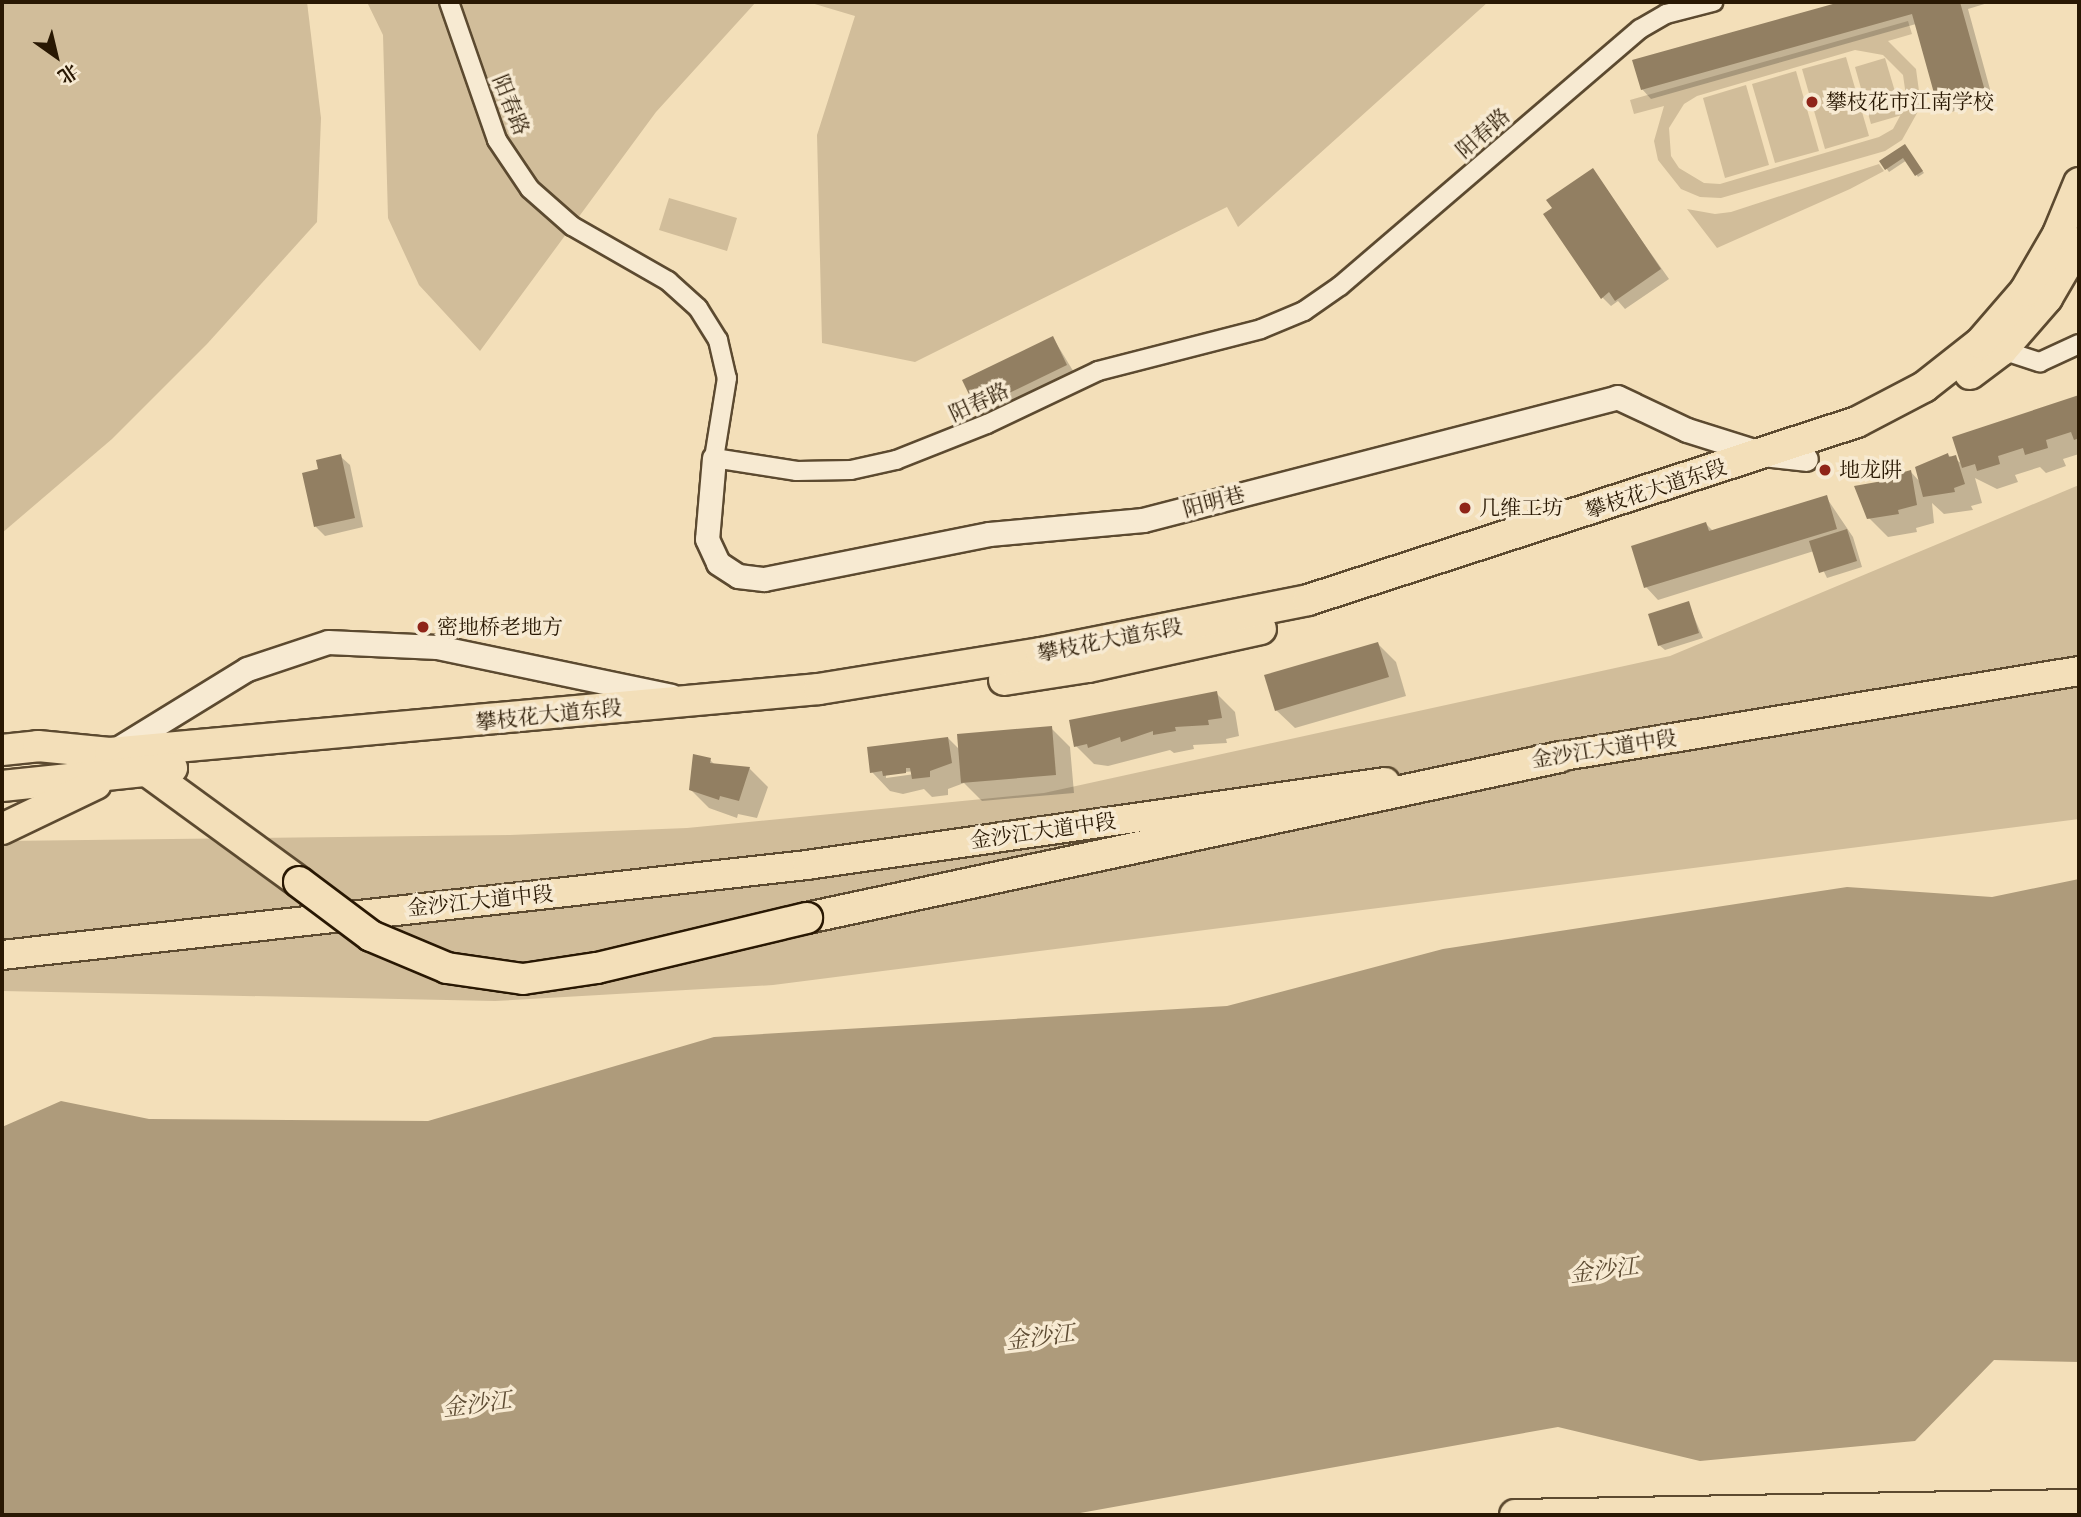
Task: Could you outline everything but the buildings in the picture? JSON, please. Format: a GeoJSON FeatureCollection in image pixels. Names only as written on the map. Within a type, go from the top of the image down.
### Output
{"type":"FeatureCollection","features":[{"type":"Feature","properties":{"kind":"highway","name":"攀枝花大道东段"},"geometry":{"type":"LineString","coordinates":[[537,723],[695,701],[819,689],[1041,653],[1308,600],[1857,422],[1924,387],[1980,343],[2025,291],[2058,234],[2079,183]]}},
{"type":"Feature","properties":{"kind":"highway","name":"攀枝花大道东段"},"geometry":{"type":"LineString","coordinates":[[537,723],[820,709],[1088,667],[1214,642],[1350,605],[1806,459],[1879,429],[1945,393],[2002,350],[2047,298],[2079,243]]}},
{"type":"Feature","properties":{"kind":"highway"},"geometry":{"type":"LineString","coordinates":[[2,786],[113,764],[537,723]]}},
{"type":"Feature","properties":{"kind":"highway"},"geometry":{"type":"LineString","coordinates":[[2,732],[38,746],[147,771],[410,736]]}},
{"type":"Feature","properties":{"kind":"highway"},"geometry":{"type":"LineString","coordinates":[[2,750],[38,746]]}},
{"type":"Feature","properties":{"kind":"highway"},"geometry":{"type":"LineString","coordinates":[[147,771],[370,936],[447,968],[523,979],[597,968],[807,918],[1426,781],[1560,757]]}},
{"type":"Feature","properties":{"kind":"highway"},"geometry":{"type":"LineString","coordinates":[[2,829],[113,764]]}},
{"type":"Feature","properties":{"kind":"highway"},"geometry":{"type":"LineString","coordinates":[[1515,1515],[2079,1505]]}},
{"type":"Feature","properties":{"kind":"main road","name":"金沙江大道中段"},"geometry":{"type":"LineString","coordinates":[[1560,757],[2079,671]]}},
{"type":"Feature","properties":{"kind":"main road","name":"金沙江大道中段"},"geometry":{"type":"LineString","coordinates":[[2,955],[807,865],[1426,781]]}},
{"type":"Feature","properties":{"kind":"street","name":"阳春路"},"geometry":{"type":"LineString","coordinates":[[449,2],[497,140],[530,189],[572,226],[668,281],[698,308],[718,340],[727,378],[714,458],[797,471],[851,470],[896,460],[965,434],[1098,371],[1261,329],[1304,311],[1340,286],[1640,29],[1666,14],[1713,2]]}},
{"type":"Feature","properties":{"kind":"street"},"geometry":{"type":"LineString","coordinates":[[2002,350],[2040,362],[2079,344]]}},
{"type":"Feature","properties":{"kind":"street","name":"阳明巷"},"geometry":{"type":"LineString","coordinates":[[714,458],[707,539],[718,563],[738,576],[764,579],[989,534],[1143,520],[1617,397],[1687,430],[1763,454],[1806,459]]}},
{"type":"Feature","properties":{"kind":"street"},"geometry":{"type":"LineString","coordinates":[[113,764],[247,669],[328,642],[437,647],[695,701]]}},
{"type":"Feature","properties":{"kind":"shaded area"},"geometry":{"type":"Polygon","coordinates":[[[2,2],[307,2],[321,118],[317,222],[207,344],[112,439],[2,533],[2,2]]]}},
{"type":"Feature","properties":{"kind":"shaded area"},"geometry":{"type":"Polygon","coordinates":[[[367,2],[756,2],[656,112],[480,351],[419,285],[388,218],[383,35],[367,2]]]}},
{"type":"Feature","properties":{"kind":"shaded area"},"geometry":{"type":"Polygon","coordinates":[[[808,2],[1488,2],[1238,227],[1227,207],[915,362],[822,343],[817,135],[855,16],[808,2]]]}},
{"type":"Feature","properties":{"kind":"shaded area"},"geometry":{"type":"Polygon","coordinates":[[[1908,21],[1912,34],[1888,41],[1916,69],[1921,106],[1902,140],[1885,151],[1721,198],[1700,197],[1681,189],[1658,160],[1654,141],[1664,106],[1634,114],[1630,100],[1908,21]],[[1855,50],[1697,96],[1684,104],[1669,128],[1671,156],[1679,168],[1704,183],[1720,184],[1879,137],[1893,129],[1907,103],[1903,75],[1883,55],[1855,50]]]}},
{"type":"Feature","properties":{"kind":"shaded area"},"geometry":{"type":"Polygon","coordinates":[[[1846,57],[1869,136],[1825,149],[1802,69],[1846,57]]]}},
{"type":"Feature","properties":{"kind":"shaded area"},"geometry":{"type":"Polygon","coordinates":[[[1885,58],[1902,115],[1871,124],[1855,67],[1885,58]]]}},
{"type":"Feature","properties":{"kind":"shaded area"},"geometry":{"type":"Polygon","coordinates":[[[1796,71],[1819,151],[1775,163],[1752,84],[1796,71]]]}},
{"type":"Feature","properties":{"kind":"shaded area"},"geometry":{"type":"Polygon","coordinates":[[[1746,85],[1769,165],[1725,178],[1703,98],[1746,85]]]}},
{"type":"Feature","properties":{"kind":"shaded area"},"geometry":{"type":"Polygon","coordinates":[[[1879,164],[1884,171],[1850,189],[1717,248],[1687,209],[1715,214],[1731,212],[1879,164]]]}},
{"type":"Feature","properties":{"kind":"shaded area"},"geometry":{"type":"Polygon","coordinates":[[[669,198],[737,218],[727,251],[659,230],[669,198]]]}},
{"type":"Feature","properties":{"kind":"shaded area"},"geometry":{"type":"Polygon","coordinates":[[[2079,485],[2079,819],[773,985],[495,1001],[2,991],[2,841],[510,835],[687,828],[1044,793],[1670,656],[2079,485]]]}},
{"type":"Feature","properties":{"kind":"water","name":"金沙江"},"geometry":{"type":"Polygon","coordinates":[[[2079,879],[2079,1362],[1994,1360],[1915,1441],[1700,1461],[1558,1427],[1069,1515],[2,1515],[2,1127],[61,1101],[149,1119],[428,1121],[714,1037],[1227,1006],[1443,949],[1847,887],[1992,897],[2079,879]]]}},
{"type":"Feature","properties":{"kind":"place","name":"攀枝花市江南学校"},"geometry":{"type":"Point","coordinates":[1812,102]}},
{"type":"Feature","properties":{"kind":"place","name":"地龙阱"},"geometry":{"type":"Point","coordinates":[1825,470]}},
{"type":"Feature","properties":{"kind":"place","name":"几维工坊"},"geometry":{"type":"Point","coordinates":[1465,508]}},
{"type":"Feature","properties":{"kind":"place","name":"密地桥老地方"},"geometry":{"type":"Point","coordinates":[423,627]}}]}
